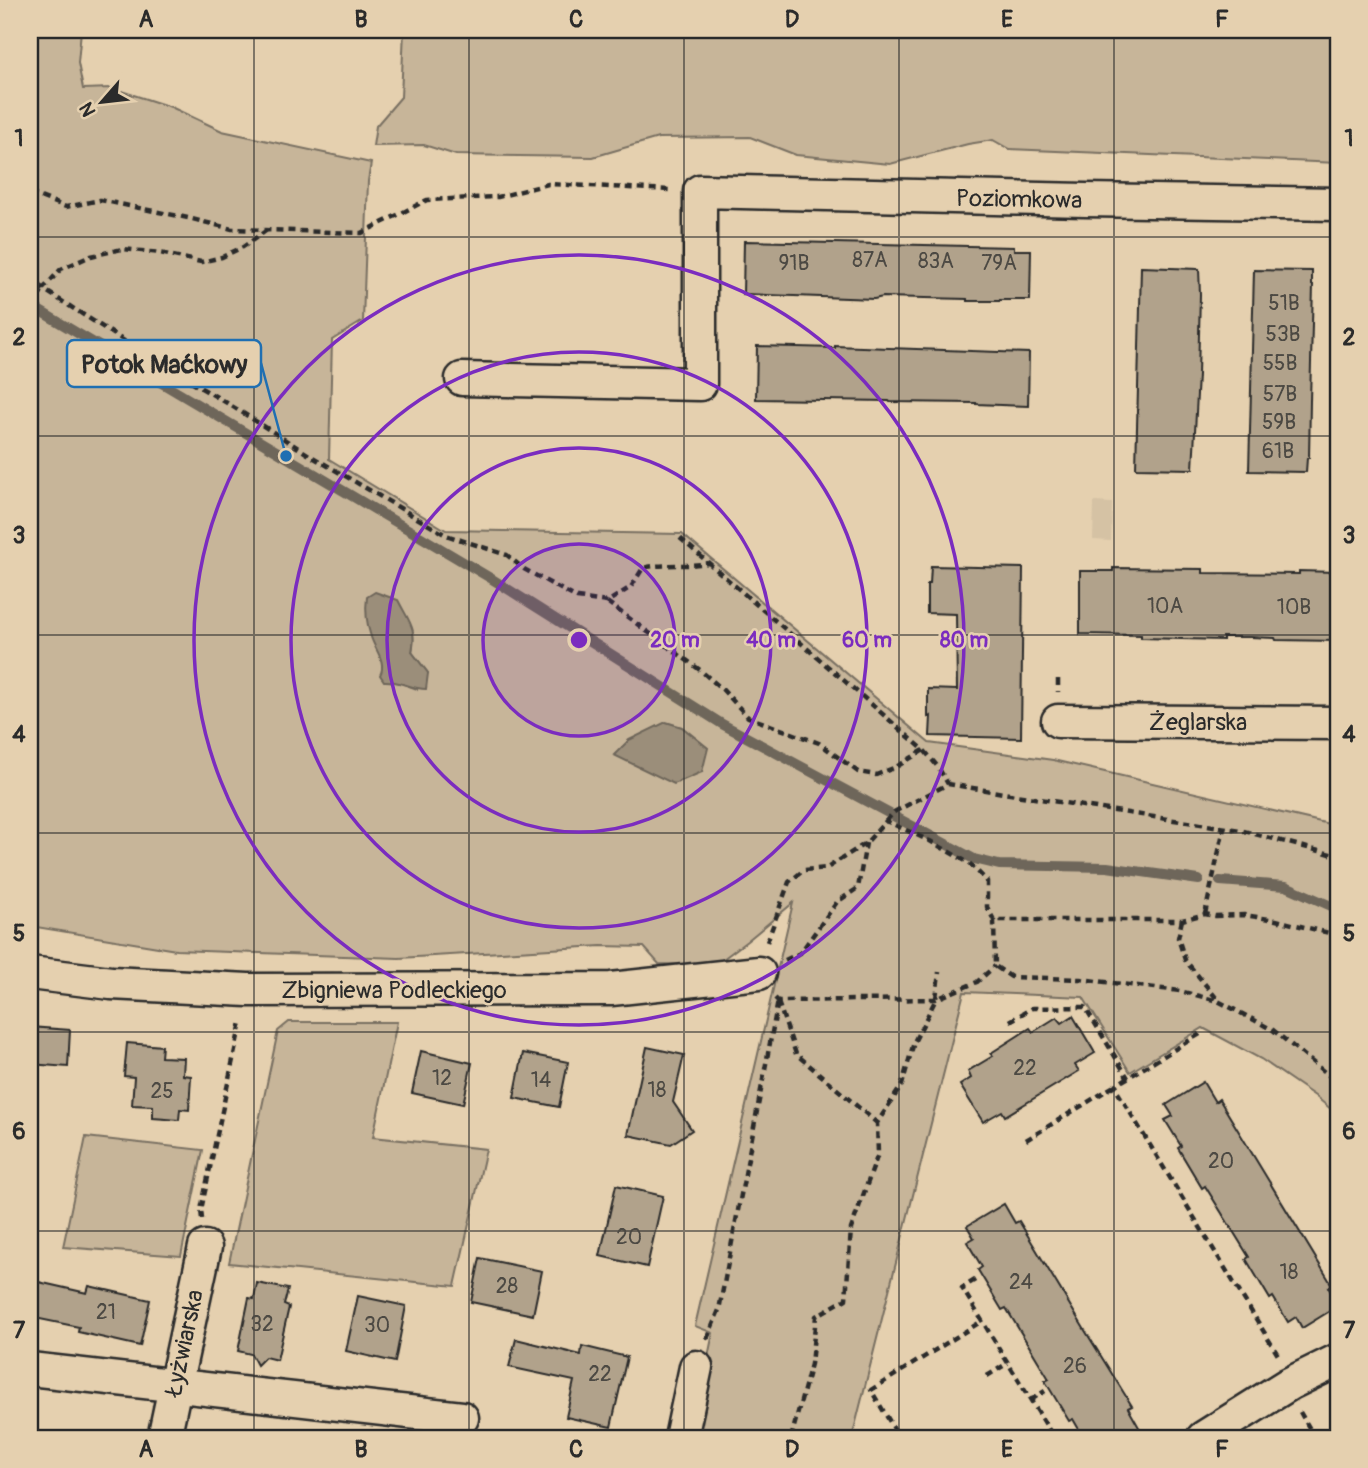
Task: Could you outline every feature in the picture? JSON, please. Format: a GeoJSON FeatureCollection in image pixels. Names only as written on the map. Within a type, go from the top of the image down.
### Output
{"type":"FeatureCollection","features":[{"type":"Feature","properties":{"kind":"street","name":"Poziomkowa"},"geometry":{"type":"LineString","coordinates":[[700,191],[1338,204]]}},
{"type":"Feature","properties":{"kind":"street"},"geometry":{"type":"LineString","coordinates":[[462,379],[699,384],[700,191]]}},
{"type":"Feature","properties":{"kind":"street","name":"Żeglarska"},"geometry":{"type":"LineString","coordinates":[[1058,720],[1338,723]]}},
{"type":"Feature","properties":{"kind":"street","name":"Zbigniewa Podleckiego"},"geometry":{"type":"LineString","coordinates":[[30,973],[111,983],[248,990],[611,989],[759,972]]}},
{"type":"Feature","properties":{"kind":"street","name":"Łyżwiarska"},"geometry":{"type":"LineString","coordinates":[[164,1438],[205,1247]]}},
{"type":"Feature","properties":{"kind":"street"},"geometry":{"type":"LineString","coordinates":[[1203,1438],[1289,1384],[1338,1360]]}},
{"type":"Feature","properties":{"kind":"street"},"geometry":{"type":"LineString","coordinates":[[681,1438],[696,1367]]}},
{"type":"Feature","properties":{"kind":"street"},"geometry":{"type":"LineString","coordinates":[[30,1368],[462,1418]]}},
{"type":"Feature","properties":{"kind":"path"},"geometry":{"type":"LineString","coordinates":[[30,45],[35,30]]}},
{"type":"Feature","properties":{"kind":"path"},"geometry":{"type":"LineString","coordinates":[[30,193],[66,207],[100,200],[232,229],[362,233],[427,200],[498,197],[548,184],[700,191]]}},
{"type":"Feature","properties":{"kind":"path"},"geometry":{"type":"LineString","coordinates":[[30,312],[43,289],[61,269],[91,256],[122,249],[160,253],[201,262],[222,257],[243,247],[267,230]]}},
{"type":"Feature","properties":{"kind":"path"},"geometry":{"type":"LineString","coordinates":[[30,272],[43,289],[165,367],[446,535],[507,555],[524,569],[577,598],[607,603],[700,670],[748,717],[819,743],[858,772],[876,775],[896,767],[924,750]]}},
{"type":"Feature","properties":{"kind":"path"},"geometry":{"type":"LineString","coordinates":[[680,538],[924,750],[947,784]]}},
{"type":"Feature","properties":{"kind":"path"},"geometry":{"type":"LineString","coordinates":[[607,603],[631,587],[643,569],[656,565],[708,563]]}},
{"type":"Feature","properties":{"kind":"path"},"geometry":{"type":"LineString","coordinates":[[877,1123],[796,1054],[778,1001],[759,972],[768,935],[789,882],[804,870],[827,868],[866,843],[894,812],[947,784],[1240,830],[1338,856]]}},
{"type":"Feature","properties":{"kind":"path"},"geometry":{"type":"LineString","coordinates":[[888,819],[969,863],[987,881],[987,907],[994,920],[995,967]]}},
{"type":"Feature","properties":{"kind":"path"},"geometry":{"type":"LineString","coordinates":[[1205,914],[1224,828]]}},
{"type":"Feature","properties":{"kind":"path"},"geometry":{"type":"LineString","coordinates":[[759,972],[800,953],[837,902],[858,888],[866,843]]}},
{"type":"Feature","properties":{"kind":"path"},"geometry":{"type":"LineString","coordinates":[[994,920],[1182,920],[1205,914],[1244,915],[1276,920],[1333,934],[1338,938]]}},
{"type":"Feature","properties":{"kind":"path"},"geometry":{"type":"LineString","coordinates":[[1182,920],[1178,938],[1185,960],[1218,1001]]}},
{"type":"Feature","properties":{"kind":"path"},"geometry":{"type":"LineString","coordinates":[[995,967],[1011,976],[1080,979],[1180,991],[1218,1001],[1273,1030],[1338,1083]]}},
{"type":"Feature","properties":{"kind":"path"},"geometry":{"type":"LineString","coordinates":[[778,1001],[936,999],[977,982],[995,967]]}},
{"type":"Feature","properties":{"kind":"path"},"geometry":{"type":"LineString","coordinates":[[791,1438],[811,1364],[816,1316],[846,1300],[851,1229],[878,1154],[877,1123],[902,1085],[914,1042],[936,999],[939,972]]}},
{"type":"Feature","properties":{"kind":"path"},"geometry":{"type":"LineString","coordinates":[[205,1247],[201,1210],[248,990]]}},
{"type":"Feature","properties":{"kind":"path"},"geometry":{"type":"LineString","coordinates":[[696,1367],[719,1310],[778,1001]]}},
{"type":"Feature","properties":{"kind":"path"},"geometry":{"type":"LineString","coordinates":[[1010,1021],[1032,1008],[1085,1007],[1128,1078]]}},
{"type":"Feature","properties":{"kind":"path"},"geometry":{"type":"LineString","coordinates":[[1026,1140],[1200,1034]]}},
{"type":"Feature","properties":{"kind":"path"},"geometry":{"type":"LineString","coordinates":[[1114,1086],[1285,1368],[1289,1384]]}},
{"type":"Feature","properties":{"kind":"path"},"geometry":{"type":"LineString","coordinates":[[975,1280],[962,1288],[1053,1436],[1043,1438]]}},
{"type":"Feature","properties":{"kind":"path"},"geometry":{"type":"LineString","coordinates":[[896,1432],[871,1390],[982,1321]]}},
{"type":"Feature","properties":{"kind":"path"},"geometry":{"type":"LineString","coordinates":[[987,1376],[1008,1363]]}},
{"type":"Feature","properties":{"kind":"path"},"geometry":{"type":"LineString","coordinates":[[1031,1400],[1045,1391]]}},
{"type":"Feature","properties":{"kind":"shaded area"},"geometry":{"type":"Polygon","coordinates":[[[30,30],[81,30],[78,63],[83,89],[112,88],[171,107],[222,131],[371,163],[363,321],[332,340],[329,459],[446,530],[682,534],[929,743],[1053,760],[1338,826],[1338,1115],[1261,1059],[1203,1028],[1130,1072],[1083,997],[964,992],[852,1438],[691,1438],[713,1333],[695,1326],[793,903],[715,965],[659,964],[644,947],[601,946],[399,958],[176,950],[30,926],[30,30]],[[408,621],[382,660],[382,670],[393,680],[417,689],[428,673],[412,652],[413,636],[408,621]]]}},
{"type":"Feature","properties":{"kind":"shaded area"},"geometry":{"type":"Polygon","coordinates":[[[404,30],[1338,30],[1338,163],[1009,149],[993,140],[890,164],[796,155],[750,137],[658,138],[593,157],[456,155],[424,145],[373,146],[376,126],[401,97],[404,30]]]}},
{"type":"Feature","properties":{"kind":"shaded area"},"geometry":{"type":"Polygon","coordinates":[[[1094,502],[1112,503],[1111,541],[1093,540],[1094,502]]]}},
{"type":"Feature","properties":{"kind":"shaded area"},"geometry":{"type":"Polygon","coordinates":[[[375,592],[398,600],[409,620],[413,630],[412,652],[428,673],[426,689],[384,681],[380,675],[382,665],[371,637],[366,613],[367,597],[375,592]]]}},
{"type":"Feature","properties":{"kind":"shaded area"},"geometry":{"type":"Polygon","coordinates":[[[666,722],[682,727],[708,748],[702,772],[674,784],[614,755],[629,740],[666,722]]]}},
{"type":"Feature","properties":{"kind":"shaded area"},"geometry":{"type":"Polygon","coordinates":[[[289,1022],[397,1022],[373,1137],[486,1149],[455,1286],[229,1263],[278,1031],[289,1022]]]}},
{"type":"Feature","properties":{"kind":"shaded area"},"geometry":{"type":"Polygon","coordinates":[[[86,1137],[203,1150],[181,1256],[63,1247],[86,1137]]]}},
{"type":"Feature","properties":{"kind":"building"},"geometry":{"type":"Polygon","coordinates":[[[744,241],[1014,247],[1014,250],[1031,250],[1030,300],[967,301],[743,294],[744,241]]]}},
{"type":"Feature","properties":{"kind":"building"},"geometry":{"type":"Polygon","coordinates":[[[1141,267],[1199,269],[1198,375],[1193,469],[1136,468],[1141,267]]]}},
{"type":"Feature","properties":{"kind":"building"},"geometry":{"type":"Polygon","coordinates":[[[1254,270],[1312,271],[1309,458],[1306,472],[1249,471],[1254,270]]]}},
{"type":"Feature","properties":{"kind":"building"},"geometry":{"type":"Polygon","coordinates":[[[757,346],[1029,353],[1028,406],[756,399],[757,346]]]}},
{"type":"Feature","properties":{"kind":"building"},"geometry":{"type":"Polygon","coordinates":[[[931,566],[1023,568],[1021,738],[930,736],[928,689],[957,690],[956,614],[927,613],[927,584],[930,584],[931,566]]]}},
{"type":"Feature","properties":{"kind":"building"},"geometry":{"type":"Polygon","coordinates":[[[1113,568],[1203,569],[1203,573],[1336,572],[1338,641],[1250,637],[1223,637],[1223,640],[1141,638],[1141,635],[1080,634],[1080,571],[1113,571],[1113,568]]]}},
{"type":"Feature","properties":{"kind":"building"},"geometry":{"type":"Polygon","coordinates":[[[1073,1016],[1095,1053],[1075,1065],[1079,1071],[1005,1116],[1002,1111],[983,1122],[960,1085],[971,1078],[968,1071],[1030,1028],[1033,1032],[1057,1017],[1062,1023],[1073,1016]]]}},
{"type":"Feature","properties":{"kind":"building"},"geometry":{"type":"Polygon","coordinates":[[[30,1027],[70,1030],[68,1067],[30,1064],[30,1027]]]}},
{"type":"Feature","properties":{"kind":"building"},"geometry":{"type":"Polygon","coordinates":[[[127,1043],[162,1046],[161,1057],[184,1058],[183,1075],[191,1076],[189,1110],[180,1109],[179,1120],[153,1118],[153,1106],[132,1105],[134,1077],[124,1076],[127,1043]]]}},
{"type":"Feature","properties":{"kind":"building"},"geometry":{"type":"Polygon","coordinates":[[[647,1047],[684,1055],[673,1102],[692,1130],[671,1144],[628,1135],[647,1047]]]}},
{"type":"Feature","properties":{"kind":"building"},"geometry":{"type":"Polygon","coordinates":[[[421,1051],[472,1063],[463,1104],[412,1093],[421,1051]]]}},
{"type":"Feature","properties":{"kind":"building"},"geometry":{"type":"Polygon","coordinates":[[[523,1053],[568,1062],[559,1107],[514,1098],[523,1053]]]}},
{"type":"Feature","properties":{"kind":"building"},"geometry":{"type":"Polygon","coordinates":[[[1203,1082],[1215,1102],[1219,1099],[1332,1285],[1328,1287],[1338,1306],[1302,1328],[1296,1317],[1288,1322],[1273,1297],[1270,1299],[1246,1259],[1249,1257],[1205,1186],[1202,1188],[1165,1120],[1173,1116],[1166,1105],[1203,1082]]]}},
{"type":"Feature","properties":{"kind":"building"},"geometry":{"type":"Polygon","coordinates":[[[616,1185],[663,1196],[647,1267],[600,1256],[616,1185]]]}},
{"type":"Feature","properties":{"kind":"building"},"geometry":{"type":"Polygon","coordinates":[[[1004,1204],[1015,1223],[1019,1221],[1132,1406],[1128,1408],[1140,1429],[1124,1438],[1084,1438],[1073,1419],[1069,1421],[1045,1381],[1049,1379],[1006,1308],[1002,1310],[978,1270],[982,1267],[967,1242],[974,1238],[967,1226],[1004,1204]]]}},
{"type":"Feature","properties":{"kind":"building"},"geometry":{"type":"Polygon","coordinates":[[[480,1258],[542,1271],[533,1315],[471,1302],[480,1258]]]}},
{"type":"Feature","properties":{"kind":"building"},"geometry":{"type":"Polygon","coordinates":[[[30,1280],[87,1293],[89,1286],[150,1300],[140,1346],[78,1332],[79,1327],[30,1317],[30,1280]]]}},
{"type":"Feature","properties":{"kind":"building"},"geometry":{"type":"Polygon","coordinates":[[[257,1283],[288,1289],[284,1305],[289,1307],[277,1360],[265,1357],[257,1365],[251,1354],[238,1351],[249,1298],[254,1299],[257,1283]]]}},
{"type":"Feature","properties":{"kind":"building"},"geometry":{"type":"Polygon","coordinates":[[[358,1296],[406,1306],[395,1362],[346,1351],[358,1296]]]}},
{"type":"Feature","properties":{"kind":"building"},"geometry":{"type":"Polygon","coordinates":[[[516,1339],[581,1355],[582,1346],[627,1357],[611,1427],[566,1417],[574,1381],[509,1367],[516,1339]]]}},
{"type":"Feature","properties":{"kind":"waterway"},"geometry":{"type":"LineString","coordinates":[[30,305],[492,579],[722,724],[974,859],[999,865],[1107,867],[1199,880]]}},
{"type":"Feature","properties":{"kind":"waterway"},"geometry":{"type":"LineString","coordinates":[[1220,881],[1286,886],[1338,909]]}},
{"type":"Feature","properties":{"kind":"place","name":"Potok Maćkowy"},"geometry":{"type":"Point","coordinates":[286,456]}}]}
